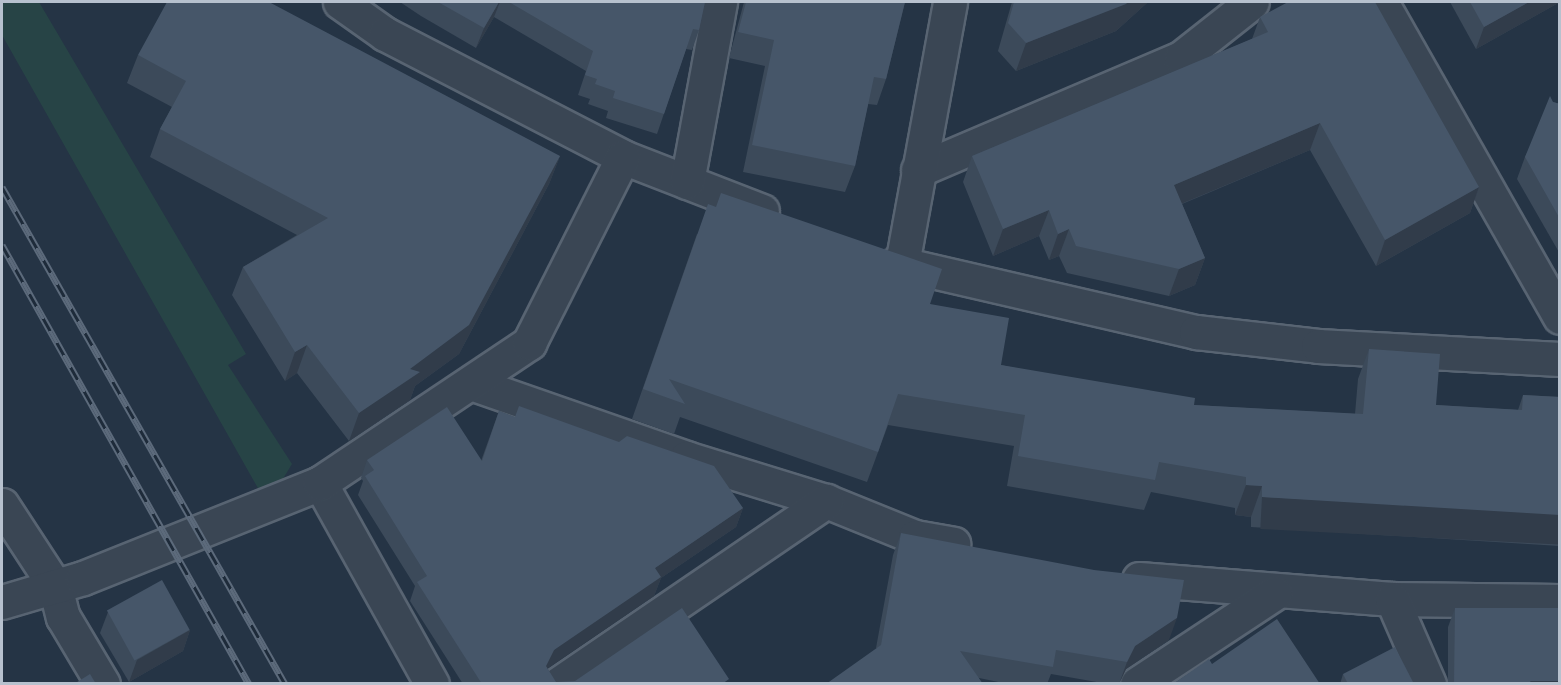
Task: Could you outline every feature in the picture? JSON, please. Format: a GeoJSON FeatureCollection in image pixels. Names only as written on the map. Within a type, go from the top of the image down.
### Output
{"type":"FeatureCollection","features":[{"type":"Feature","properties":{"kind":"street"},"geometry":{"type":"LineString","coordinates":[[340,2],[385,34],[623,158],[794,223]]}},
{"type":"Feature","properties":{"kind":"street"},"geometry":{"type":"LineString","coordinates":[[687,182],[720,2]]}},
{"type":"Feature","properties":{"kind":"street"},"geometry":{"type":"LineString","coordinates":[[902,264],[950,2]]}},
{"type":"Feature","properties":{"kind":"street"},"geometry":{"type":"LineString","coordinates":[[918,170],[1181,57],[1252,2]]}},
{"type":"Feature","properties":{"kind":"street"},"geometry":{"type":"LineString","coordinates":[[1381,2],[1560,317]]}},
{"type":"Feature","properties":{"kind":"street"},"geometry":{"type":"LineString","coordinates":[[2,602],[55,586],[320,483],[529,343],[623,158]]}},
{"type":"Feature","properties":{"kind":"street"},"geometry":{"type":"LineString","coordinates":[[870,252],[902,264],[1196,332],[1318,346],[1560,359]]}},
{"type":"Feature","properties":{"kind":"street"},"geometry":{"type":"LineString","coordinates":[[471,383],[686,458],[825,501],[915,537],[985,551]]}},
{"type":"Feature","properties":{"kind":"street"},"geometry":{"type":"LineString","coordinates":[[320,483],[432,684]]}},
{"type":"Feature","properties":{"kind":"street"},"geometry":{"type":"LineString","coordinates":[[558,684],[825,501]]}},
{"type":"Feature","properties":{"kind":"street"},"geometry":{"type":"LineString","coordinates":[[2,505],[55,586],[63,617],[103,684]]}},
{"type":"Feature","properties":{"kind":"street"},"geometry":{"type":"LineString","coordinates":[[1113,576],[1275,592],[1392,599],[1560,601]]}},
{"type":"Feature","properties":{"kind":"street"},"geometry":{"type":"LineString","coordinates":[[1137,684],[1275,592]]}},
{"type":"Feature","properties":{"kind":"street"},"geometry":{"type":"LineString","coordinates":[[1392,599],[1429,684]]}},
{"type":"Feature","properties":{"kind":"green space"},"geometry":{"type":"Polygon","coordinates":[[[2,2],[39,2],[246,354],[228,365],[292,464],[281,482],[259,490],[2,35],[2,2]]]}},
{"type":"Feature","properties":{"kind":"building"},"geometry":{"type":"Polygon","coordinates":[[[167,2],[269,2],[560,156],[469,325],[410,369],[420,372],[359,413],[307,345],[295,352],[243,267],[328,218],[160,129],[186,81],[138,55],[167,2]]]}},
{"type":"Feature","properties":{"kind":"building"},"geometry":{"type":"Polygon","coordinates":[[[438,2],[499,2],[484,28],[438,2]]]}},
{"type":"Feature","properties":{"kind":"building"},"geometry":{"type":"Polygon","coordinates":[[[509,2],[705,2],[699,30],[693,29],[664,114],[613,98],[615,91],[595,84],[597,79],[585,75],[593,51],[509,2]]]}},
{"type":"Feature","properties":{"kind":"building"},"geometry":{"type":"Polygon","coordinates":[[[746,2],[905,2],[886,79],[874,77],[855,166],[752,145],[774,40],[738,32],[746,2]]]}},
{"type":"Feature","properties":{"kind":"building"},"geometry":{"type":"Polygon","coordinates":[[[1014,2],[1128,2],[1026,43],[1008,23],[1014,2]]]}},
{"type":"Feature","properties":{"kind":"building"},"geometry":{"type":"Polygon","coordinates":[[[1288,2],[1375,2],[1479,187],[1385,240],[1320,123],[1174,185],[1205,258],[1179,269],[1076,246],[1069,229],[1058,234],[1049,210],[1003,229],[972,156],[1268,32],[1260,17],[1288,2]]]}},
{"type":"Feature","properties":{"kind":"building"},"geometry":{"type":"Polygon","coordinates":[[[1470,2],[1529,2],[1484,27],[1470,2]]]}},
{"type":"Feature","properties":{"kind":"building"},"geometry":{"type":"Polygon","coordinates":[[[1550,96],[1553,102],[1560,104],[1560,219],[1525,157],[1550,96]]]}},
{"type":"Feature","properties":{"kind":"building"},"geometry":{"type":"Polygon","coordinates":[[[721,193],[942,269],[930,304],[1009,318],[1001,365],[1195,398],[1194,405],[1363,414],[1369,349],[1440,354],[1436,405],[1522,410],[1523,395],[1560,397],[1560,515],[1262,497],[1262,486],[1246,485],[1246,477],[1159,462],[1155,480],[1018,456],[1025,415],[898,394],[878,452],[669,379],[685,404],[643,389],[708,204],[716,207],[721,193]]]}},
{"type":"Feature","properties":{"kind":"building"},"geometry":{"type":"Polygon","coordinates":[[[519,406],[619,442],[627,436],[714,466],[743,508],[655,568],[661,577],[554,650],[546,666],[556,682],[575,681],[682,608],[729,679],[722,684],[482,684],[417,582],[427,576],[365,476],[374,470],[367,460],[447,407],[482,461],[499,411],[515,417],[519,406]]]}},
{"type":"Feature","properties":{"kind":"building"},"geometry":{"type":"Polygon","coordinates":[[[901,533],[1094,570],[1184,580],[1177,618],[1135,646],[1127,662],[1056,650],[1053,667],[960,651],[983,684],[826,684],[881,645],[901,533]]]}},
{"type":"Feature","properties":{"kind":"building"},"geometry":{"type":"Polygon","coordinates":[[[162,580],[190,630],[135,660],[107,611],[162,580]]]}},
{"type":"Feature","properties":{"kind":"building"},"geometry":{"type":"Polygon","coordinates":[[[1455,608],[1560,608],[1560,681],[1530,681],[1532,684],[1454,684],[1455,608]]]}},
{"type":"Feature","properties":{"kind":"building"},"geometry":{"type":"Polygon","coordinates":[[[1277,619],[1320,684],[1173,684],[1209,659],[1212,664],[1277,619]]]}},
{"type":"Feature","properties":{"kind":"building"},"geometry":{"type":"Polygon","coordinates":[[[1395,647],[1414,684],[1348,684],[1343,674],[1395,647]]]}},
{"type":"Feature","properties":{"kind":"building"},"geometry":{"type":"Polygon","coordinates":[[[90,674],[96,684],[74,684],[90,674]]]}},
{"type":"Feature","properties":{"kind":"railway"},"geometry":{"type":"LineString","coordinates":[[2,187],[285,684]]}},
{"type":"Feature","properties":{"kind":"railway"},"geometry":{"type":"LineString","coordinates":[[2,245],[249,684]]}}]}
